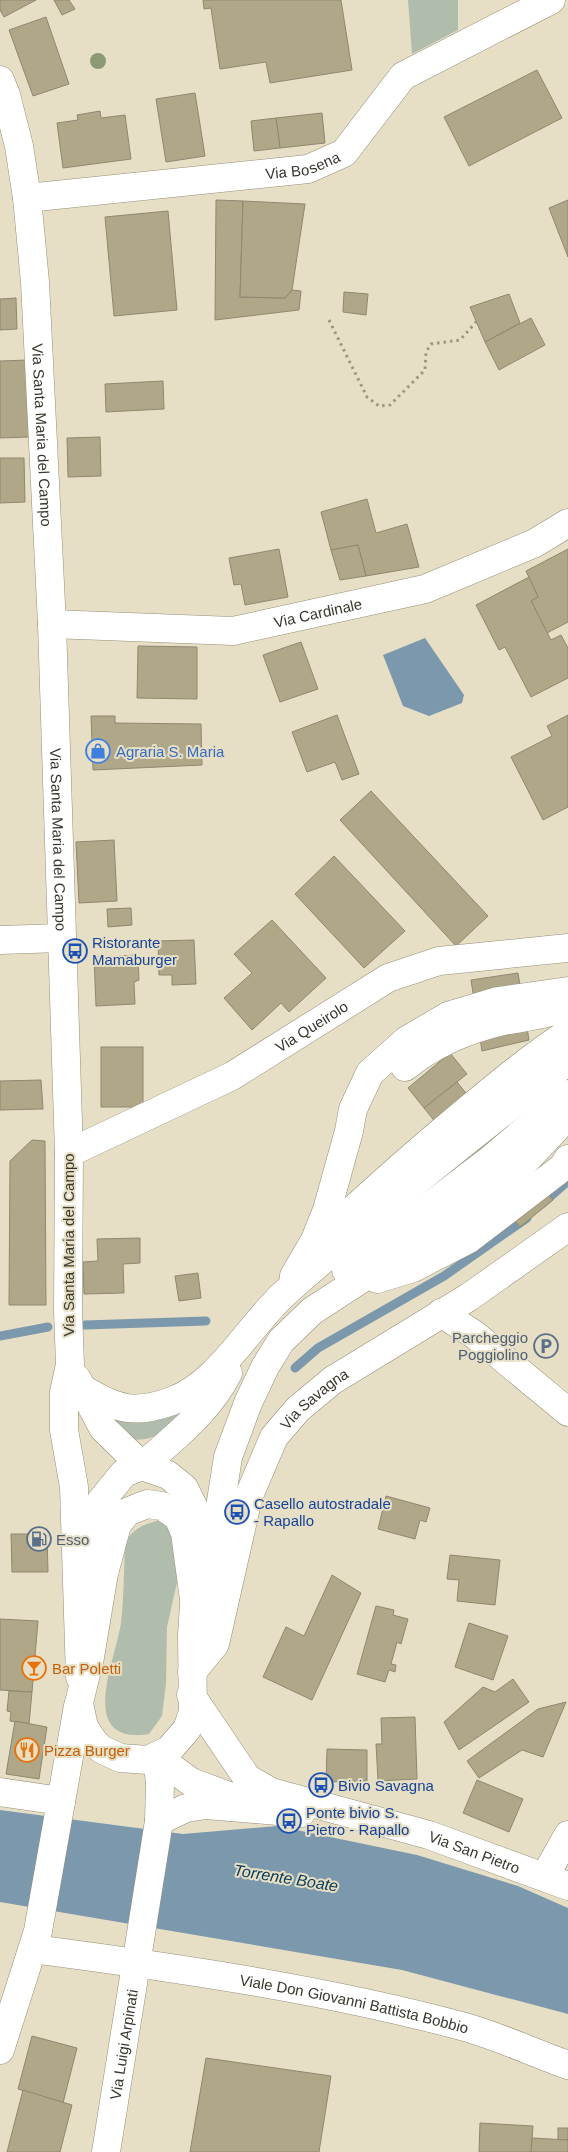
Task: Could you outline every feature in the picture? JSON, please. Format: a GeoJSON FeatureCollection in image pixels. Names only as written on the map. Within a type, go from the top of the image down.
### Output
{"type":"FeatureCollection","features":[{"type":"Feature","properties":{"kind":"main road","name":"Via Bosena"},"geometry":{"type":"LineString","coordinates":[[27,198],[308,169],[344,153],[403,76],[551,0]]}},
{"type":"Feature","properties":{"kind":"main road","name":"Via Santa Maria del Campo"},"geometry":{"type":"LineString","coordinates":[[0,80],[6,95],[19,146],[27,198],[35,282],[52,624],[69,1153],[69,1356],[64,1392],[64,1430],[74,1487],[80,1692]]}},
{"type":"Feature","properties":{"kind":"main road","name":"Via Cardinale"},"geometry":{"type":"LineString","coordinates":[[52,624],[233,631],[424,589],[535,543],[568,523]]}},
{"type":"Feature","properties":{"kind":"main road"},"geometry":{"type":"LineString","coordinates":[[0,940],[61,938]]}},
{"type":"Feature","properties":{"kind":"main road","name":"Via Queirolo"},"geometry":{"type":"LineString","coordinates":[[69,1153],[232,1076],[388,978],[439,961],[568,948]]}},
{"type":"Feature","properties":{"kind":"main road"},"geometry":{"type":"LineString","coordinates":[[284,1294],[307,1254],[327,1210],[349,1131],[353,1109],[370,1073],[408,1040],[448,1016],[498,1001],[568,992]]}},
{"type":"Feature","properties":{"kind":"main road"},"geometry":{"type":"LineString","coordinates":[[349,1131],[382,1087],[424,1051],[462,1034],[502,1022],[554,1012],[568,1007]]}},
{"type":"Feature","properties":{"kind":"main road"},"geometry":{"type":"LineString","coordinates":[[307,1254],[385,1179],[532,1056],[568,1034]]}},
{"type":"Feature","properties":{"kind":"main road"},"geometry":{"type":"LineString","coordinates":[[83,1389],[111,1406],[131,1409],[173,1400],[199,1386],[246,1338],[284,1294],[450,1154],[568,1061]]}},
{"type":"Feature","properties":{"kind":"main road"},"geometry":{"type":"LineString","coordinates":[[299,1324],[328,1285],[491,1159],[568,1094]]}},
{"type":"Feature","properties":{"kind":"main road"},"geometry":{"type":"LineString","coordinates":[[192,1673],[228,1457],[248,1403],[265,1367],[281,1341],[312,1311],[415,1244],[510,1177],[568,1116]]}},
{"type":"Feature","properties":{"kind":"main road"},"geometry":{"type":"LineString","coordinates":[[351,1286],[413,1268],[469,1240],[563,1166],[568,1159]]}},
{"type":"Feature","properties":{"kind":"main road","name":"Via Savagna"},"geometry":{"type":"LineString","coordinates":[[192,1673],[215,1644],[248,1498],[274,1437],[298,1409],[333,1380],[441,1313],[568,1227]]}},
{"type":"Feature","properties":{"kind":"main road"},"geometry":{"type":"LineString","coordinates":[[441,1313],[475,1335],[568,1412]]}},
{"type":"Feature","properties":{"kind":"main road"},"geometry":{"type":"LineString","coordinates":[[104,1573],[97,1525],[101,1501],[124,1473],[142,1466],[186,1428],[219,1390],[246,1338]]}},
{"type":"Feature","properties":{"kind":"main road"},"geometry":{"type":"LineString","coordinates":[[69,1356],[102,1428],[142,1466],[168,1475],[184,1488],[196,1510],[199,1529],[194,1599],[193,1712],[187,1729],[176,1745],[157,1757],[130,1760],[101,1749],[94,1742],[82,1722],[79,1703],[80,1692]]}},
{"type":"Feature","properties":{"kind":"main road"},"geometry":{"type":"LineString","coordinates":[[0,2050],[33,1950],[40,1922],[80,1692],[90,1658],[104,1573],[121,1518],[127,1512],[141,1505],[162,1506],[178,1517],[185,1532],[194,1599]]}},
{"type":"Feature","properties":{"kind":"main road","name":"Via San Pietro"},"geometry":{"type":"LineString","coordinates":[[192,1673],[247,1778],[271,1792],[429,1835],[556,1881]]}},
{"type":"Feature","properties":{"kind":"main road"},"geometry":{"type":"LineString","coordinates":[[157,1757],[191,1782],[267,1810]]}},
{"type":"Feature","properties":{"kind":"main road","name":"Via Luigi Arpinati"},"geometry":{"type":"LineString","coordinates":[[106,2152],[159,1821],[160,1783],[157,1757]]}},
{"type":"Feature","properties":{"kind":"main road"},"geometry":{"type":"LineString","coordinates":[[0,1792],[60,1805]]}},
{"type":"Feature","properties":{"kind":"main road"},"geometry":{"type":"LineString","coordinates":[[159,1821],[186,1808],[206,1805],[362,1816]]}},
{"type":"Feature","properties":{"kind":"main road"},"geometry":{"type":"LineString","coordinates":[[556,1881],[568,1835]]}},
{"type":"Feature","properties":{"kind":"main road","name":"Viale Don Giovanni Battista Bobbio"},"geometry":{"type":"LineString","coordinates":[[33,1950],[138,1951],[466,2028],[568,2065]]}},
{"type":"Feature","properties":{"kind":"path"},"geometry":{"type":"LineString","coordinates":[[328,320],[368,397],[379,406],[390,405],[425,370],[426,352],[431,344],[460,340],[477,321]]}},
{"type":"Feature","properties":{"kind":"green space"},"geometry":{"type":"Polygon","coordinates":[[[408,0],[458,0],[458,30],[412,54],[408,0]]]}},
{"type":"Feature","properties":{"kind":"green space"},"geometry":{"type":"Polygon","coordinates":[[[198,1393],[183,1417],[163,1432],[145,1439],[136,1440],[128,1437],[121,1431],[116,1420],[140,1422],[150,1420],[169,1412],[198,1393]]]}},
{"type":"Feature","properties":{"kind":"green space"},"geometry":{"type":"Polygon","coordinates":[[[161,1520],[173,1530],[180,1569],[167,1627],[166,1683],[162,1716],[149,1734],[127,1734],[113,1727],[106,1714],[105,1697],[121,1623],[125,1542],[140,1527],[161,1520]]]}},
{"type":"Feature","properties":{"kind":"water"},"geometry":{"type":"Polygon","coordinates":[[[425,638],[464,695],[462,703],[429,716],[403,706],[383,655],[425,638]]]}},
{"type":"Feature","properties":{"kind":"water","name":"Torrente Boate"},"geometry":{"type":"Polygon","coordinates":[[[0,1810],[183,1834],[277,1826],[417,1855],[518,1886],[568,1908],[568,2014],[402,1970],[0,1902],[0,1810]]]}},
{"type":"Feature","properties":{"kind":"building"},"geometry":{"type":"Polygon","coordinates":[[[0,0],[36,0],[4,17],[0,10],[0,0]]]}},
{"type":"Feature","properties":{"kind":"building"},"geometry":{"type":"Polygon","coordinates":[[[54,0],[69,0],[75,9],[62,15],[54,0]]]}},
{"type":"Feature","properties":{"kind":"building"},"geometry":{"type":"Polygon","coordinates":[[[203,0],[341,0],[352,70],[270,83],[266,62],[220,69],[211,8],[204,9],[203,0]]]}},
{"type":"Feature","properties":{"kind":"building"},"geometry":{"type":"Polygon","coordinates":[[[46,17],[69,84],[33,96],[9,30],[46,17]]]}},
{"type":"Feature","properties":{"kind":"building"},"geometry":{"type":"Polygon","coordinates":[[[537,70],[562,118],[469,166],[444,117],[537,70]]]}},
{"type":"Feature","properties":{"kind":"building"},"geometry":{"type":"Polygon","coordinates":[[[195,93],[205,156],[166,162],[156,99],[195,93]]]}},
{"type":"Feature","properties":{"kind":"building"},"geometry":{"type":"Polygon","coordinates":[[[100,111],[101,118],[125,115],[131,159],[63,168],[57,123],[78,120],[77,115],[100,111]]]}},
{"type":"Feature","properties":{"kind":"building"},"geometry":{"type":"Polygon","coordinates":[[[322,113],[325,143],[280,148],[276,118],[322,113]]]}},
{"type":"Feature","properties":{"kind":"building"},"geometry":{"type":"Polygon","coordinates":[[[276,118],[280,148],[254,151],[251,121],[276,118]]]}},
{"type":"Feature","properties":{"kind":"building"},"geometry":{"type":"Polygon","coordinates":[[[216,200],[243,201],[240,297],[285,298],[292,290],[301,291],[299,310],[215,320],[216,200]]]}},
{"type":"Feature","properties":{"kind":"building"},"geometry":{"type":"Polygon","coordinates":[[[568,200],[568,257],[549,208],[568,200]]]}},
{"type":"Feature","properties":{"kind":"building"},"geometry":{"type":"Polygon","coordinates":[[[243,201],[305,204],[292,290],[285,298],[240,297],[243,201]]]}},
{"type":"Feature","properties":{"kind":"building"},"geometry":{"type":"Polygon","coordinates":[[[168,211],[177,310],[114,316],[105,217],[168,211]]]}},
{"type":"Feature","properties":{"kind":"building"},"geometry":{"type":"Polygon","coordinates":[[[344,292],[368,294],[366,315],[343,312],[344,292]]]}},
{"type":"Feature","properties":{"kind":"building"},"geometry":{"type":"Polygon","coordinates":[[[509,294],[520,323],[485,342],[470,307],[509,294]]]}},
{"type":"Feature","properties":{"kind":"building"},"geometry":{"type":"Polygon","coordinates":[[[16,298],[17,329],[0,330],[0,299],[16,298]]]}},
{"type":"Feature","properties":{"kind":"building"},"geometry":{"type":"Polygon","coordinates":[[[531,318],[545,345],[499,370],[485,342],[531,318]]]}},
{"type":"Feature","properties":{"kind":"building"},"geometry":{"type":"Polygon","coordinates":[[[28,360],[29,437],[0,438],[0,361],[28,360]]]}},
{"type":"Feature","properties":{"kind":"building"},"geometry":{"type":"Polygon","coordinates":[[[163,381],[164,409],[106,412],[105,384],[163,381]]]}},
{"type":"Feature","properties":{"kind":"building"},"geometry":{"type":"Polygon","coordinates":[[[100,437],[101,476],[68,477],[67,438],[100,437]]]}},
{"type":"Feature","properties":{"kind":"building"},"geometry":{"type":"Polygon","coordinates":[[[0,458],[24,458],[25,502],[0,503],[0,458]]]}},
{"type":"Feature","properties":{"kind":"building"},"geometry":{"type":"Polygon","coordinates":[[[367,499],[376,533],[407,524],[419,567],[366,576],[358,545],[331,550],[321,512],[367,499]]]}},
{"type":"Feature","properties":{"kind":"building"},"geometry":{"type":"Polygon","coordinates":[[[358,545],[366,576],[340,580],[331,550],[358,545]]]}},
{"type":"Feature","properties":{"kind":"building"},"geometry":{"type":"Polygon","coordinates":[[[279,549],[288,597],[245,605],[241,584],[234,585],[229,558],[279,549]]]}},
{"type":"Feature","properties":{"kind":"building"},"geometry":{"type":"Polygon","coordinates":[[[568,549],[568,622],[547,633],[531,601],[538,597],[526,571],[568,549]]]}},
{"type":"Feature","properties":{"kind":"building"},"geometry":{"type":"Polygon","coordinates":[[[529,577],[538,597],[531,601],[551,640],[561,635],[568,648],[568,678],[531,697],[505,647],[499,650],[476,605],[529,577]]]}},
{"type":"Feature","properties":{"kind":"building"},"geometry":{"type":"Polygon","coordinates":[[[301,642],[318,689],[280,702],[263,655],[301,642]]]}},
{"type":"Feature","properties":{"kind":"building"},"geometry":{"type":"Polygon","coordinates":[[[138,646],[197,647],[197,699],[137,698],[138,646]]]}},
{"type":"Feature","properties":{"kind":"building"},"geometry":{"type":"Polygon","coordinates":[[[337,715],[359,774],[342,780],[335,762],[307,772],[292,732],[337,715]]]}},
{"type":"Feature","properties":{"kind":"building"},"geometry":{"type":"Polygon","coordinates":[[[568,715],[568,807],[543,820],[511,757],[552,736],[547,726],[568,715]]]}},
{"type":"Feature","properties":{"kind":"building"},"geometry":{"type":"Polygon","coordinates":[[[91,716],[115,716],[115,723],[201,724],[202,765],[93,770],[91,716]]]}},
{"type":"Feature","properties":{"kind":"building"},"geometry":{"type":"Polygon","coordinates":[[[371,791],[488,916],[456,946],[340,820],[371,791]]]}},
{"type":"Feature","properties":{"kind":"building"},"geometry":{"type":"Polygon","coordinates":[[[114,840],[117,901],[79,903],[76,842],[114,840]]]}},
{"type":"Feature","properties":{"kind":"building"},"geometry":{"type":"Polygon","coordinates":[[[334,856],[405,931],[364,968],[295,894],[334,856]]]}},
{"type":"Feature","properties":{"kind":"building"},"geometry":{"type":"Polygon","coordinates":[[[131,908],[132,925],[108,927],[107,909],[131,908]]]}},
{"type":"Feature","properties":{"kind":"building"},"geometry":{"type":"Polygon","coordinates":[[[272,920],[326,978],[289,1012],[281,1003],[252,1030],[224,998],[252,973],[234,954],[272,920]]]}},
{"type":"Feature","properties":{"kind":"building"},"geometry":{"type":"Polygon","coordinates":[[[194,940],[196,984],[172,985],[172,975],[159,975],[158,941],[194,940]]]}},
{"type":"Feature","properties":{"kind":"building"},"geometry":{"type":"Polygon","coordinates":[[[138,955],[139,980],[134,982],[135,1004],[96,1006],[94,957],[138,955]]]}},
{"type":"Feature","properties":{"kind":"building"},"geometry":{"type":"Polygon","coordinates":[[[518,973],[529,1040],[482,1051],[471,980],[518,973]]]}},
{"type":"Feature","properties":{"kind":"building"},"geometry":{"type":"Polygon","coordinates":[[[101,1047],[143,1047],[143,1107],[101,1107],[101,1047]]]}},
{"type":"Feature","properties":{"kind":"building"},"geometry":{"type":"Polygon","coordinates":[[[450,1053],[467,1074],[424,1108],[408,1088],[450,1053]]]}},
{"type":"Feature","properties":{"kind":"building"},"geometry":{"type":"Polygon","coordinates":[[[41,1080],[43,1109],[0,1110],[0,1081],[41,1080]]]}},
{"type":"Feature","properties":{"kind":"building"},"geometry":{"type":"Polygon","coordinates":[[[457,1082],[553,1200],[520,1227],[424,1108],[457,1082]]]}},
{"type":"Feature","properties":{"kind":"building"},"geometry":{"type":"Polygon","coordinates":[[[32,1140],[45,1141],[46,1305],[9,1305],[10,1161],[32,1140]]]}},
{"type":"Feature","properties":{"kind":"building"},"geometry":{"type":"Polygon","coordinates":[[[140,1238],[140,1263],[123,1264],[124,1293],[84,1294],[83,1262],[98,1261],[97,1239],[140,1238]]]}},
{"type":"Feature","properties":{"kind":"building"},"geometry":{"type":"Polygon","coordinates":[[[198,1273],[201,1298],[179,1301],[175,1276],[198,1273]]]}},
{"type":"Feature","properties":{"kind":"building"},"geometry":{"type":"Polygon","coordinates":[[[386,1496],[430,1508],[426,1522],[420,1520],[415,1539],[378,1529],[386,1496]]]}},
{"type":"Feature","properties":{"kind":"building"},"geometry":{"type":"Polygon","coordinates":[[[11,1534],[47,1534],[48,1572],[12,1572],[11,1534]]]}},
{"type":"Feature","properties":{"kind":"building"},"geometry":{"type":"Polygon","coordinates":[[[450,1555],[500,1560],[495,1605],[457,1601],[459,1580],[447,1579],[450,1555]]]}},
{"type":"Feature","properties":{"kind":"building"},"geometry":{"type":"Polygon","coordinates":[[[332,1575],[361,1593],[312,1700],[263,1677],[286,1627],[304,1636],[332,1575]]]}},
{"type":"Feature","properties":{"kind":"building"},"geometry":{"type":"Polygon","coordinates":[[[376,1606],[394,1610],[393,1615],[408,1619],[401,1644],[397,1642],[391,1664],[396,1665],[395,1672],[389,1670],[385,1682],[357,1674],[376,1606]]]}},
{"type":"Feature","properties":{"kind":"building"},"geometry":{"type":"Polygon","coordinates":[[[0,1619],[38,1621],[32,1692],[0,1690],[0,1619]]]}},
{"type":"Feature","properties":{"kind":"building"},"geometry":{"type":"Polygon","coordinates":[[[469,1623],[508,1636],[493,1680],[455,1667],[469,1623]]]}},
{"type":"Feature","properties":{"kind":"building"},"geometry":{"type":"Polygon","coordinates":[[[513,1679],[529,1702],[459,1750],[444,1722],[483,1687],[495,1692],[513,1679]]]}},
{"type":"Feature","properties":{"kind":"building"},"geometry":{"type":"Polygon","coordinates":[[[9,1691],[32,1692],[29,1724],[10,1721],[11,1712],[7,1711],[9,1691]]]}},
{"type":"Feature","properties":{"kind":"building"},"geometry":{"type":"Polygon","coordinates":[[[566,1702],[543,1757],[522,1750],[479,1778],[467,1761],[538,1709],[566,1702]]]}},
{"type":"Feature","properties":{"kind":"building"},"geometry":{"type":"Polygon","coordinates":[[[415,1717],[417,1779],[378,1781],[376,1744],[382,1744],[381,1718],[415,1717]]]}},
{"type":"Feature","properties":{"kind":"building","name":"Pizza Burger"},"geometry":{"type":"Polygon","coordinates":[[[15,1721],[47,1727],[39,1779],[6,1774],[15,1721]]]}},
{"type":"Feature","properties":{"kind":"building"},"geometry":{"type":"Polygon","coordinates":[[[327,1749],[367,1750],[367,1781],[326,1782],[327,1749]]]}},
{"type":"Feature","properties":{"kind":"building"},"geometry":{"type":"Polygon","coordinates":[[[477,1780],[523,1799],[509,1832],[463,1813],[477,1780]]]}},
{"type":"Feature","properties":{"kind":"building"},"geometry":{"type":"Polygon","coordinates":[[[32,2036],[77,2048],[63,2103],[18,2089],[32,2036]]]}},
{"type":"Feature","properties":{"kind":"building"},"geometry":{"type":"Polygon","coordinates":[[[206,2058],[331,2076],[319,2152],[190,2152],[206,2058]]]}},
{"type":"Feature","properties":{"kind":"building"},"geometry":{"type":"Polygon","coordinates":[[[23,2090],[72,2105],[60,2152],[7,2152],[23,2090]]]}},
{"type":"Feature","properties":{"kind":"building"},"geometry":{"type":"Polygon","coordinates":[[[480,2123],[533,2126],[531,2152],[479,2152],[480,2123]]]}},
{"type":"Feature","properties":{"kind":"building"},"geometry":{"type":"Polygon","coordinates":[[[558,2128],[568,2128],[568,2140],[558,2140],[558,2128]]]}},
{"type":"Feature","properties":{"kind":"building"},"geometry":{"type":"Polygon","coordinates":[[[532,2138],[568,2140],[568,2152],[531,2152],[532,2138]]]}},
{"type":"Feature","properties":{"kind":"waterway"},"geometry":{"type":"LineString","coordinates":[[542,1204],[568,1181]]}},
{"type":"Feature","properties":{"kind":"waterway"},"geometry":{"type":"LineString","coordinates":[[295,1368],[318,1348],[444,1276],[527,1218]]}},
{"type":"Feature","properties":{"kind":"waterway"},"geometry":{"type":"LineString","coordinates":[[85,1325],[206,1321]]}},
{"type":"Feature","properties":{"kind":"waterway"},"geometry":{"type":"LineString","coordinates":[[0,1336],[48,1327]]}},
{"type":"Feature","properties":{"kind":"place","name":"Agraria S. Maria"},"geometry":{"type":"Point","coordinates":[98,751]}},
{"type":"Feature","properties":{"kind":"place","name":"Ristorante Mamaburger"},"geometry":{"type":"Point","coordinates":[75,951]}},
{"type":"Feature","properties":{"kind":"place","name":"Parcheggio Poggiolino"},"geometry":{"type":"Point","coordinates":[546,1346]}},
{"type":"Feature","properties":{"kind":"place","name":"Casello autostradale - Rapallo"},"geometry":{"type":"Point","coordinates":[237,1512]}},
{"type":"Feature","properties":{"kind":"place","name":"Esso"},"geometry":{"type":"Point","coordinates":[39,1539]}},
{"type":"Feature","properties":{"kind":"place","name":"Bar Poletti"},"geometry":{"type":"Point","coordinates":[34,1668]}},
{"type":"Feature","properties":{"kind":"place","name":"Pizza Burger"},"geometry":{"type":"Point","coordinates":[27,1750]}},
{"type":"Feature","properties":{"kind":"place","name":"Bivio Savagna"},"geometry":{"type":"Point","coordinates":[321,1785]}},
{"type":"Feature","properties":{"kind":"place","name":"Ponte bivio S. Pietro - Rapallo"},"geometry":{"type":"Point","coordinates":[289,1821]}}]}
